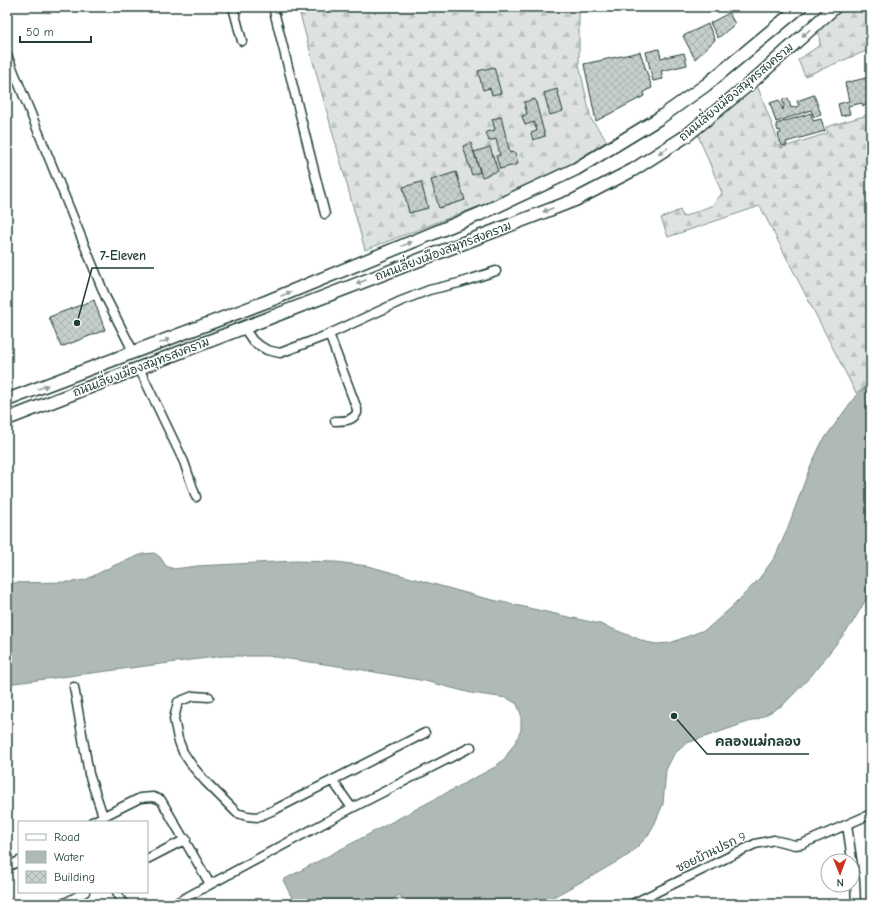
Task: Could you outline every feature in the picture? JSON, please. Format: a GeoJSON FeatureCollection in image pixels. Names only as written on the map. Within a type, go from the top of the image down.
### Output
{"type":"FeatureCollection","features":[{"type":"Feature","properties":{"kind":"main road","name":"ถนนเลี่ยงเมืองสมุทรสงคราม"},"geometry":{"type":"LineString","coordinates":[[7,400],[268,301],[480,214],[576,169],[658,119],[706,85],[800,7]]}},
{"type":"Feature","properties":{"kind":"main road","name":"ถนนเลี่ยงเมืองสมุทรสงคราม"},"geometry":{"type":"LineString","coordinates":[[7,419],[575,200],[633,170],[686,136],[754,80],[835,7]]}},
{"type":"Feature","properties":{"kind":"street"},"geometry":{"type":"LineString","coordinates":[[233,7],[242,41]]}},
{"type":"Feature","properties":{"kind":"street"},"geometry":{"type":"LineString","coordinates":[[272,7],[324,214]]}},
{"type":"Feature","properties":{"kind":"street"},"geometry":{"type":"LineString","coordinates":[[7,55],[106,298],[134,353]]}},
{"type":"Feature","properties":{"kind":"street"},"geometry":{"type":"LineString","coordinates":[[244,328],[253,341],[257,344],[267,350],[280,353],[329,334],[400,300],[496,271]]}},
{"type":"Feature","properties":{"kind":"street"},"geometry":{"type":"LineString","coordinates":[[329,334],[357,408],[357,413],[352,419],[335,421]]}},
{"type":"Feature","properties":{"kind":"street"},"geometry":{"type":"LineString","coordinates":[[139,368],[184,462],[196,497]]}},
{"type":"Feature","properties":{"kind":"street"},"geometry":{"type":"LineString","coordinates":[[74,687],[90,774],[103,816]]}},
{"type":"Feature","properties":{"kind":"street"},"geometry":{"type":"LineString","coordinates":[[209,697],[193,696],[178,702],[174,720],[178,739],[193,767],[205,781],[237,813],[247,816],[257,817],[274,810],[425,733]]}},
{"type":"Feature","properties":{"kind":"street"},"geometry":{"type":"LineString","coordinates":[[174,904],[352,808],[471,747]]}},
{"type":"Feature","properties":{"kind":"street"},"geometry":{"type":"LineString","coordinates":[[332,780],[352,808]]}},
{"type":"Feature","properties":{"kind":"street"},"geometry":{"type":"LineString","coordinates":[[94,821],[140,798],[146,797],[162,800],[186,839],[210,884]]}},
{"type":"Feature","properties":{"kind":"street","name":"ซอยบ้านปรก 9"},"geometry":{"type":"LineString","coordinates":[[632,904],[755,844],[774,840],[795,845],[802,844],[871,814]]}},
{"type":"Feature","properties":{"kind":"street"},"geometry":{"type":"LineString","coordinates":[[847,825],[855,880],[856,904]]}},
{"type":"Feature","properties":{"kind":"street"},"geometry":{"type":"LineString","coordinates":[[148,858],[186,839]]}},
{"type":"Feature","properties":{"kind":"street"},"geometry":{"type":"LineString","coordinates":[[7,867],[18,862]]}},
{"type":"Feature","properties":{"kind":"street"},"geometry":{"type":"LineString","coordinates":[[63,904],[83,893]]}},
{"type":"Feature","properties":{"kind":"street"},"geometry":{"type":"LineString","coordinates":[[118,893],[123,904]]}},
{"type":"Feature","properties":{"kind":"green space"},"geometry":{"type":"Polygon","coordinates":[[[298,7],[579,7],[579,64],[591,119],[607,141],[573,163],[485,204],[365,250],[298,7]]]}},
{"type":"Feature","properties":{"kind":"green space"},"geometry":{"type":"Polygon","coordinates":[[[836,7],[871,7],[871,49],[805,76],[798,60],[820,45],[818,24],[755,80],[781,148],[828,133],[826,127],[871,114],[871,383],[856,393],[760,206],[668,237],[661,218],[680,210],[683,217],[713,205],[722,193],[695,128],[836,7]]]}},
{"type":"Feature","properties":{"kind":"water"},"geometry":{"type":"Polygon","coordinates":[[[871,384],[871,591],[851,625],[811,676],[783,705],[760,718],[687,743],[674,754],[666,770],[663,804],[655,823],[647,837],[630,854],[540,904],[402,904],[404,902],[400,895],[383,904],[295,904],[283,880],[495,767],[505,758],[521,730],[521,714],[517,704],[507,698],[471,693],[425,681],[352,668],[268,656],[223,656],[7,684],[7,583],[72,582],[85,580],[115,565],[143,554],[154,553],[160,557],[166,566],[174,569],[197,566],[295,561],[336,562],[368,566],[484,598],[600,624],[646,642],[656,644],[670,643],[707,629],[733,606],[758,580],[775,557],[787,530],[810,467],[822,442],[857,394],[871,384]]]}},
{"type":"Feature","properties":{"kind":"building"},"geometry":{"type":"Polygon","coordinates":[[[729,13],[735,24],[718,38],[710,23],[729,13]]]}},
{"type":"Feature","properties":{"kind":"building"},"geometry":{"type":"Polygon","coordinates":[[[708,24],[715,40],[695,59],[683,36],[708,24]]]}},
{"type":"Feature","properties":{"kind":"building"},"geometry":{"type":"Polygon","coordinates":[[[659,49],[661,58],[684,53],[687,65],[661,71],[663,79],[653,81],[646,52],[659,49]]]}},
{"type":"Feature","properties":{"kind":"building"},"geometry":{"type":"Polygon","coordinates":[[[640,52],[652,88],[645,91],[644,96],[596,121],[584,64],[640,52]]]}},
{"type":"Feature","properties":{"kind":"building"},"geometry":{"type":"Polygon","coordinates":[[[494,67],[501,93],[492,95],[490,88],[483,90],[478,71],[494,67]]]}},
{"type":"Feature","properties":{"kind":"building"},"geometry":{"type":"Polygon","coordinates":[[[871,70],[870,104],[863,106],[862,103],[848,106],[850,114],[841,116],[838,104],[849,101],[845,83],[866,78],[871,70]]]}},
{"type":"Feature","properties":{"kind":"building"},"geometry":{"type":"Polygon","coordinates":[[[557,89],[563,111],[550,115],[544,93],[557,89]]]}},
{"type":"Feature","properties":{"kind":"building"},"geometry":{"type":"Polygon","coordinates":[[[814,95],[821,114],[814,117],[811,110],[776,122],[770,103],[779,100],[783,110],[784,105],[782,100],[788,98],[791,108],[799,106],[797,101],[814,95]]]}},
{"type":"Feature","properties":{"kind":"building"},"geometry":{"type":"Polygon","coordinates":[[[535,99],[545,136],[533,140],[531,133],[537,131],[534,122],[525,125],[522,116],[527,114],[524,102],[535,99]]]}},
{"type":"Feature","properties":{"kind":"building"},"geometry":{"type":"Polygon","coordinates":[[[811,113],[813,121],[821,119],[825,131],[786,142],[787,145],[782,146],[778,134],[781,133],[780,130],[778,131],[776,124],[811,113]]]}},
{"type":"Feature","properties":{"kind":"building"},"geometry":{"type":"Polygon","coordinates":[[[501,117],[510,153],[515,152],[518,164],[500,169],[496,156],[500,155],[496,139],[489,141],[486,132],[495,130],[492,119],[501,117]]]}},
{"type":"Feature","properties":{"kind":"building"},"geometry":{"type":"Polygon","coordinates":[[[471,143],[480,172],[472,175],[463,146],[471,143]]]}},
{"type":"Feature","properties":{"kind":"building"},"geometry":{"type":"Polygon","coordinates":[[[490,147],[498,171],[482,177],[474,152],[490,147]]]}},
{"type":"Feature","properties":{"kind":"building"},"geometry":{"type":"Polygon","coordinates":[[[456,172],[465,200],[439,208],[431,180],[456,172]]]}},
{"type":"Feature","properties":{"kind":"building"},"geometry":{"type":"Polygon","coordinates":[[[421,182],[428,208],[409,213],[403,187],[421,182]]]}},
{"type":"Feature","properties":{"kind":"building"},"geometry":{"type":"Polygon","coordinates":[[[94,300],[105,330],[61,347],[49,317],[94,300]]]}},
{"type":"Feature","properties":{"kind":"place","name":"7-Eleven"},"geometry":{"type":"Point","coordinates":[77,323]}},
{"type":"Feature","properties":{"kind":"place","name":"คลองแม่กลอง"},"geometry":{"type":"Point","coordinates":[674,716]}}]}
